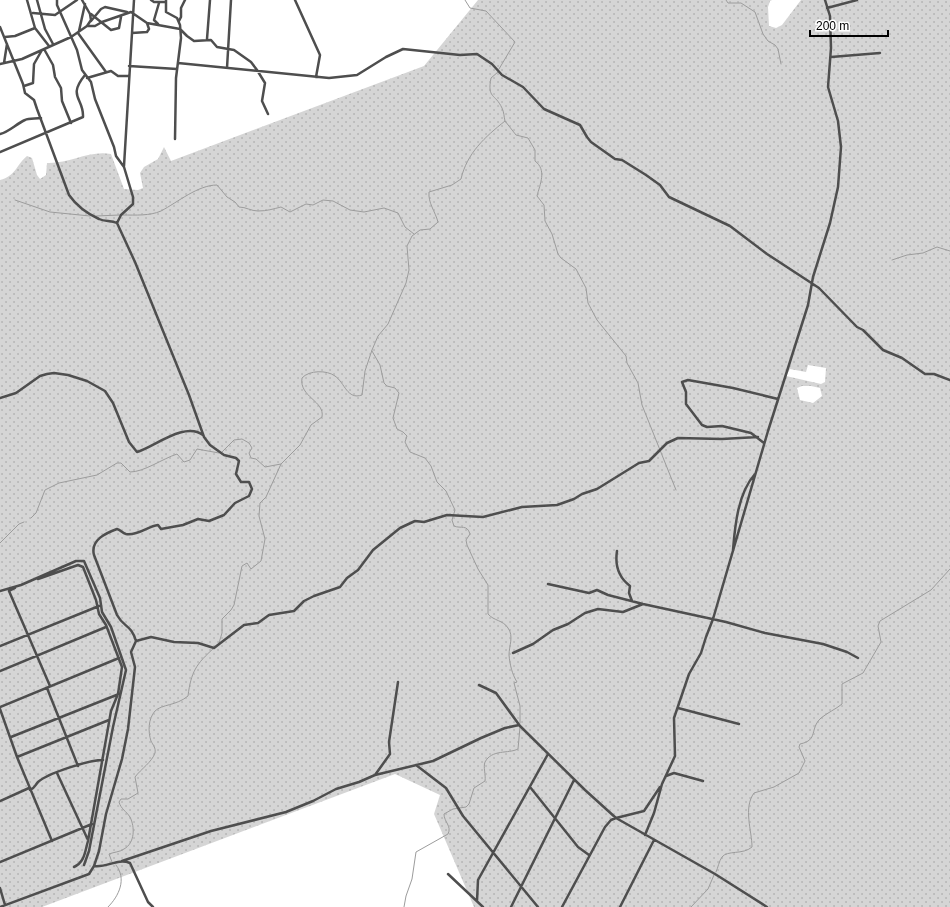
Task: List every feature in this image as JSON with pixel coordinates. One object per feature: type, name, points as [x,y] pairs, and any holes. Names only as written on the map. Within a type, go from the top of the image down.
[{"type":"street","points":[[27,0],[32,13],[35,28],[49,46]]},
{"type":"street","points":[[37,0],[41,9],[41,15],[53,44]]},
{"type":"street","points":[[56,0],[86,76],[91,82],[95,99],[114,147],[115,155],[124,166]]},
{"type":"street","points":[[32,13],[41,15],[55,15],[77,0]]},
{"type":"street","points":[[82,0],[90,14],[91,22]]},
{"type":"street","points":[[117,224],[121,215],[133,204],[133,197],[124,166],[128,76],[134,13],[134,0],[130,0]]},
{"type":"street","points":[[151,0],[159,3],[166,1],[165,9],[168,14],[177,18],[179,21]]},
{"type":"street","points":[[175,139],[180,29],[179,21],[181,17],[181,9],[185,0]]},
{"type":"street","points":[[207,39],[210,0]]},
{"type":"street","points":[[227,68],[231,0]]},
{"type":"street","points":[[295,0],[320,55],[316,77]]},
{"type":"street","points":[[562,907],[607,823],[616,818],[644,811],[666,776],[676,750],[674,718],[689,674],[701,653],[713,618],[733,555],[764,443],[808,305],[812,284],[836,198],[841,157],[838,121],[828,87],[831,57],[830,22],[825,0]]},
{"type":"street","points":[[827,8],[858,0]]},
{"type":"street","points":[[159,3],[154,20],[160,26]]},
{"type":"street","points":[[85,4],[79,32],[106,72]]},
{"type":"street","points":[[0,64],[43,50],[53,44],[71,37],[87,26],[105,7],[121,12],[134,13],[147,22],[160,26],[180,29],[194,40],[207,39],[214,41],[218,47],[228,48],[247,59],[257,70],[265,83],[262,101],[268,114]]},
{"type":"street","points":[[87,26],[95,26],[101,22],[121,16],[128,12]]},
{"type":"street","points":[[90,14],[107,28],[117,29],[119,28],[121,16]]},
{"type":"street","points":[[132,33],[147,32],[149,29],[147,22]]},
{"type":"street","points":[[0,27],[24,86],[25,93],[34,100],[69,195],[76,203],[99,219],[111,220],[117,224],[136,262],[189,395],[203,435],[210,445],[224,455],[236,458],[239,461],[236,474],[241,482],[250,484],[252,489],[249,496],[235,503],[224,515],[209,521],[198,519],[183,525],[161,529],[158,525],[156,525],[141,532],[127,534],[117,529],[101,536],[93,550],[117,615],[122,623],[131,628],[136,641],[131,652],[135,667],[128,729],[121,765],[106,814],[94,866],[89,874],[0,907]]},
{"type":"street","points":[[4,37],[15,36],[35,28]]},
{"type":"street","points":[[4,63],[7,44]]},
{"type":"street","points":[[178,63],[316,77],[357,75],[386,57],[403,49],[460,55],[477,54],[492,64],[502,75],[523,87],[544,109],[580,125],[591,142],[615,159],[622,160],[646,175],[660,185],[669,197],[738,232],[767,254],[819,288],[857,327],[873,339],[879,348],[902,358],[925,374],[934,374],[950,380]]},
{"type":"street","points":[[24,86],[33,83],[34,64],[43,50]]},
{"type":"street","points":[[43,50],[53,65],[55,77],[61,88],[62,101],[71,123]]},
{"type":"street","points":[[831,57],[880,52]]},
{"type":"street","points":[[129,66],[177,69]]},
{"type":"street","points":[[0,152],[83,117],[77,96],[77,87],[86,76],[111,71],[118,76],[128,76]]},
{"type":"street","points":[[0,134],[6,133],[11,127],[26,119],[41,118]]},
{"type":"street","points":[[0,398],[16,393],[40,376],[54,373],[68,375],[87,381],[106,391],[113,403],[129,442],[137,452],[163,438],[186,431],[192,430],[203,435]]},
{"type":"street","points":[[764,443],[751,433],[722,426],[702,425],[686,404],[686,392],[682,382],[688,380],[733,388],[778,399]]},
{"type":"street","points":[[136,641],[151,637],[174,642],[198,643],[214,648],[244,625],[258,623],[268,615],[294,611],[314,596],[340,587],[347,578],[358,570],[373,550],[400,528],[415,521],[424,522],[440,515],[483,517],[522,507],[538,508],[557,505],[597,489],[639,463],[649,461],[667,443],[676,438],[758,438]]},
{"type":"street","points":[[733,555],[738,516],[748,482],[757,472]]},
{"type":"street","points":[[617,550],[617,568],[621,577],[630,586],[632,601]]},
{"type":"street","points":[[0,591],[62,566],[82,560],[89,571],[99,605],[99,614],[119,658],[122,669],[121,686]]},
{"type":"street","points":[[5,590],[9,591],[67,568],[80,565],[86,573],[102,612],[111,627],[126,666],[93,823],[83,859],[81,863],[74,867]]},
{"type":"street","points":[[548,584],[590,593],[596,590],[608,595],[643,604],[713,618],[765,633],[823,644],[848,652],[858,658]]},
{"type":"street","points":[[9,591],[37,656],[58,718],[78,766]]},
{"type":"street","points":[[513,653],[534,644],[548,633],[568,624],[585,613],[598,609],[623,612],[643,604]]},
{"type":"street","points":[[0,646],[99,605]]},
{"type":"street","points":[[0,671],[106,627]]},
{"type":"street","points":[[52,841],[29,789],[0,708],[119,658]]},
{"type":"street","points":[[375,775],[390,754],[389,742],[398,682]]},
{"type":"street","points":[[479,685],[496,693],[519,725],[574,780],[616,818],[767,907]]},
{"type":"street","points":[[10,737],[119,694]]},
{"type":"street","points":[[84,866],[90,851],[111,711],[119,694]]},
{"type":"street","points":[[678,708],[739,724]]},
{"type":"street","points":[[17,757],[110,720]]},
{"type":"street","points":[[94,866],[101,867],[211,831],[286,812],[313,801],[336,789],[375,775],[433,761],[480,738],[505,728],[519,725]]},
{"type":"street","points":[[477,900],[478,880],[548,754]]},
{"type":"street","points":[[0,801],[34,788],[39,782],[87,761],[103,760]]},
{"type":"street","points":[[416,765],[446,788],[463,816],[538,907]]},
{"type":"street","points":[[57,773],[88,841]]},
{"type":"street","points":[[666,776],[674,773],[703,781]]},
{"type":"street","points":[[511,907],[574,780]]},
{"type":"street","points":[[645,835],[654,813],[662,784]]},
{"type":"street","points":[[530,787],[578,847],[589,855]]},
{"type":"street","points":[[0,862],[93,823]]},
{"type":"street","points":[[620,907],[654,840]]},
{"type":"street","points":[[122,861],[132,866],[149,907]]},
{"type":"street","points":[[448,874],[483,907]]},
{"type":"street","points":[[0,888],[6,905]]},
{"type":"street","points":[[148,902],[153,907]]},
{"type":"shaded area","points":[[478,0],[772,0],[770,1],[768,7],[769,26],[776,28],[782,25],[801,0],[950,0],[950,907],[474,907],[434,814],[440,795],[395,774],[42,907],[0,907],[0,180],[13,173],[27,156],[32,158],[37,175],[40,179],[46,175],[47,163],[55,163],[87,155],[103,153],[111,154],[124,189],[138,190],[143,188],[140,173],[144,167],[158,159],[164,147],[171,161],[424,66]],"holes":[[[808,365],[826,368],[825,382],[821,384],[786,376],[790,369],[806,372]],[[802,386],[820,388],[822,396],[813,403],[800,400],[797,388]]]},
{"type":"waterway","points":[[465,0],[470,8],[486,11],[515,42],[499,69]]},
{"type":"waterway","points":[[726,0],[728,3],[741,3],[755,12],[763,34],[768,41],[775,45],[778,49],[781,64]]},
{"type":"waterway","points":[[219,643],[222,633],[222,619],[234,605],[242,566],[247,563],[251,569],[261,561],[265,539],[259,516],[260,503],[266,497],[281,464],[300,445],[311,425],[322,417],[320,407],[304,390],[302,378],[313,372],[332,374],[350,393],[357,396],[362,395],[365,371],[372,350],[378,336],[388,324],[406,283],[409,270],[407,246],[412,236],[420,230],[430,229],[438,222],[431,203],[429,192],[452,185],[461,179],[472,153],[505,121],[502,108],[492,95],[490,89],[491,78],[498,72]]},
{"type":"waterway","points":[[505,121],[516,135],[528,138],[535,150],[535,161],[539,165],[542,173],[537,196],[544,205],[545,221],[552,234],[558,254],[576,269],[586,288],[588,303],[597,320],[626,356],[627,363],[638,383],[642,405],[676,490]]},
{"type":"waterway","points":[[123,215],[157,213],[195,191],[217,185],[227,197],[235,202],[239,207],[255,211],[281,207],[290,212],[306,204],[313,205],[323,200],[333,201],[350,210],[364,212],[384,208],[398,213],[405,227],[414,234]]},
{"type":"waterway","points":[[15,200],[50,212],[90,216]]},
{"type":"waterway","points":[[96,216],[120,215]]},
{"type":"waterway","points":[[892,260],[907,255],[923,253],[937,247],[950,251]]},
{"type":"waterway","points":[[372,351],[380,365],[384,383],[387,386],[395,388],[399,393],[393,418],[397,429],[407,436],[405,442],[410,452],[425,458],[431,466],[437,482],[446,491],[455,510],[452,520],[454,526],[465,528],[469,531],[470,534],[466,540],[467,545],[478,569],[488,585],[488,614],[504,623],[510,631],[511,638],[509,655],[517,682],[514,683],[520,706],[520,723]]},
{"type":"waterway","points":[[222,452],[234,440],[242,439],[249,443],[252,448],[249,453],[251,458],[256,459],[265,467],[281,464]]},
{"type":"waterway","points":[[31,518],[36,513],[45,490],[59,483],[97,475],[117,463],[121,463],[130,472],[147,468],[177,454],[184,462],[190,460],[197,449],[219,453]]},
{"type":"waterway","points":[[0,543],[19,524],[24,522]]},
{"type":"waterway","points":[[716,872],[724,855],[744,851],[752,847],[749,806],[754,793],[774,787],[799,773],[805,761],[799,747],[800,744],[810,740],[815,726],[821,718],[842,704],[842,684],[863,673],[881,642],[878,626],[880,621],[931,590],[950,569]]},
{"type":"waterway","points":[[112,862],[109,854],[121,851],[128,846],[132,839],[132,821],[119,802],[121,799],[128,799],[138,793],[135,777],[155,753],[155,748],[151,741],[149,730],[151,718],[155,711],[161,707],[179,702],[188,696],[195,669],[214,648]]},
{"type":"waterway","points":[[404,907],[412,879],[416,852],[448,834],[449,829],[444,814],[453,809],[466,807],[469,804],[474,788],[485,781],[484,764],[488,758],[496,753],[518,749],[520,727]]},
{"type":"waterway","points":[[108,907],[118,893],[121,882],[121,876],[116,865]]},
{"type":"waterway","points":[[691,907],[708,889],[714,875]]}]
